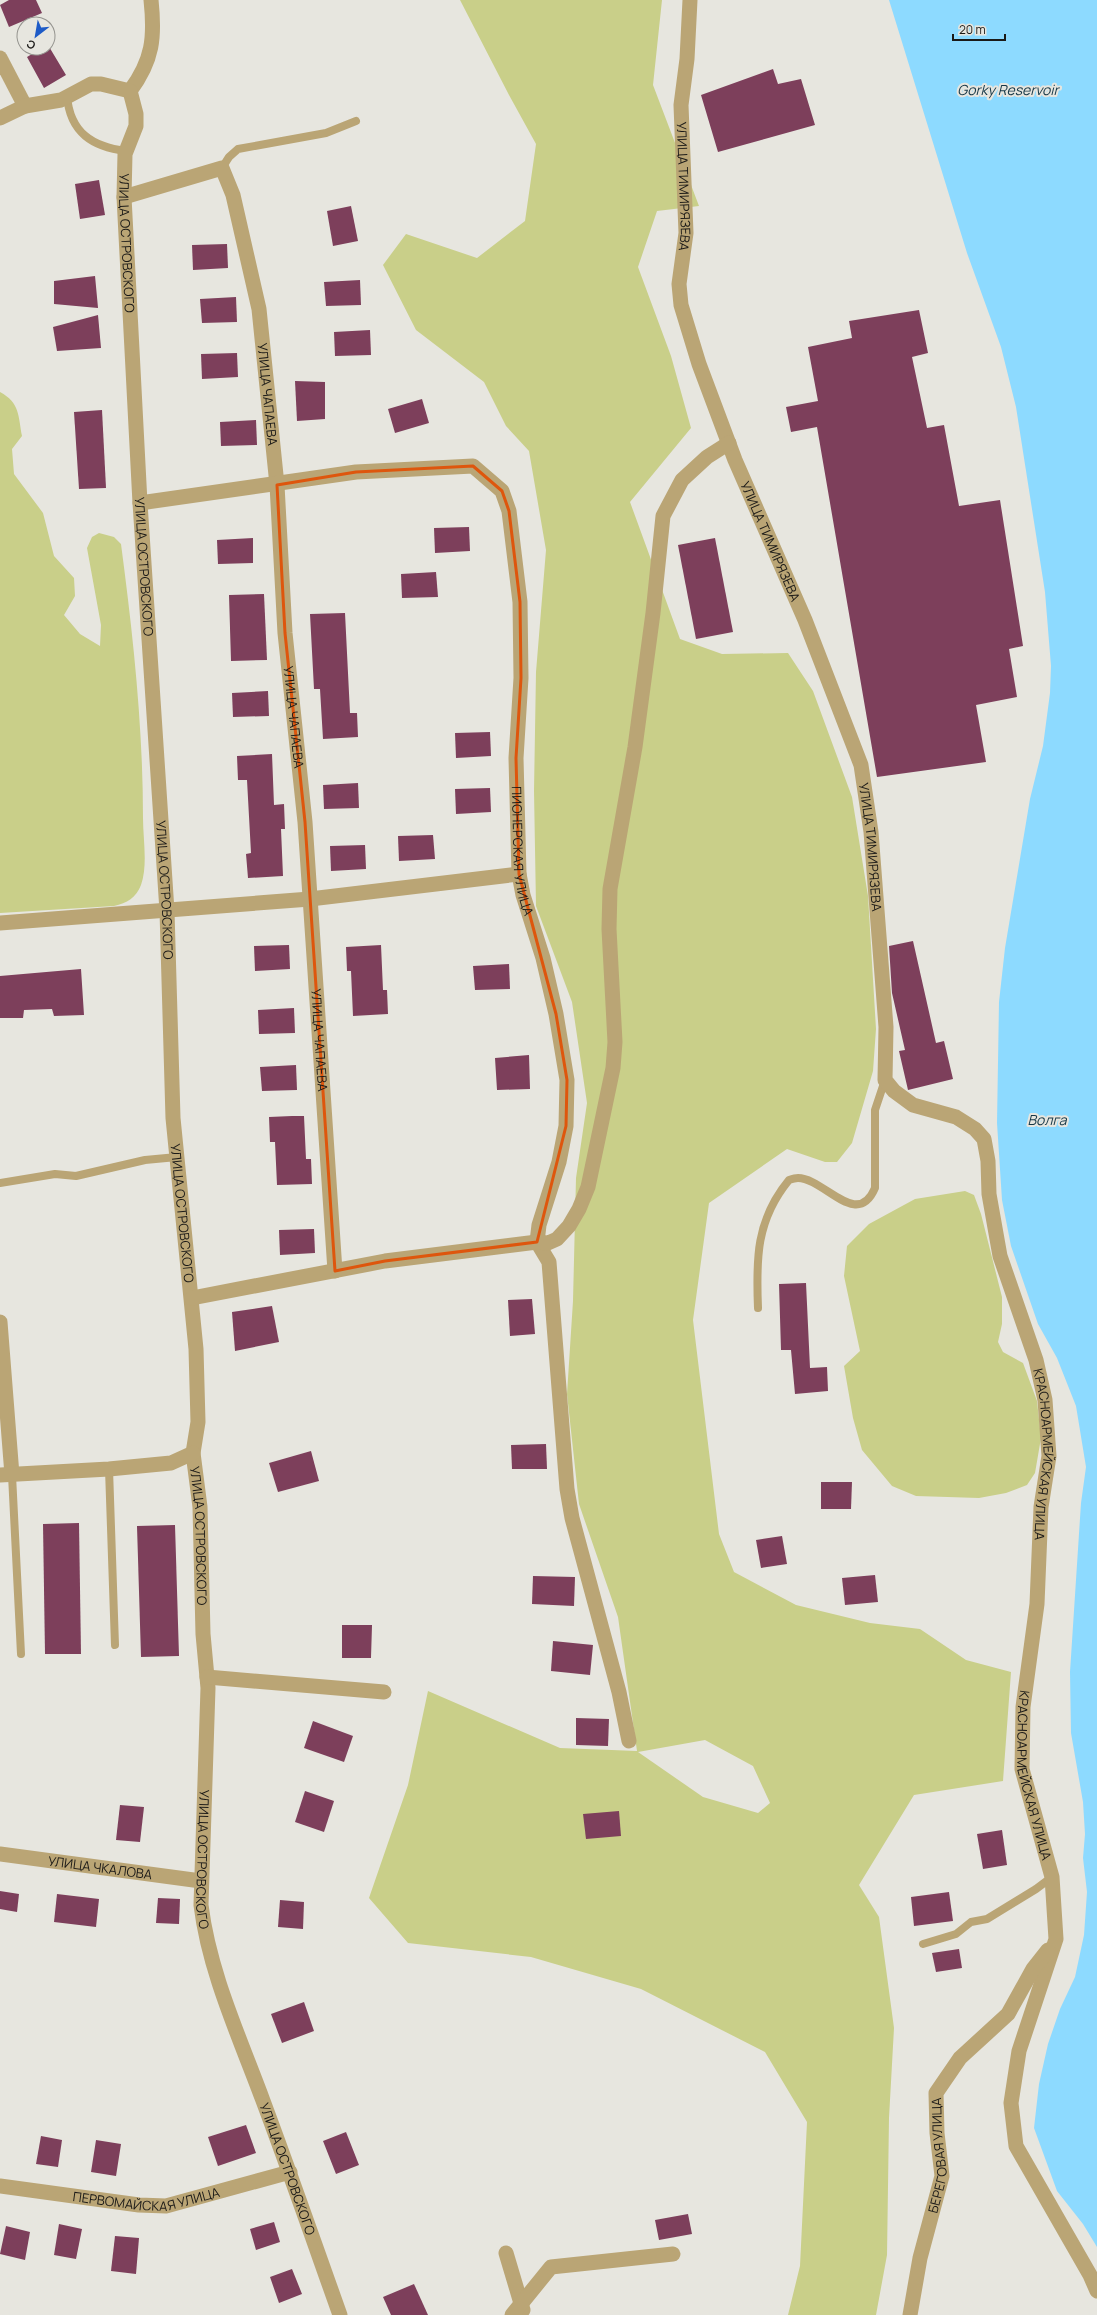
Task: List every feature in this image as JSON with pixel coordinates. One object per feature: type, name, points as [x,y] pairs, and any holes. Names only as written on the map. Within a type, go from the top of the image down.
[{"type":"street","points":[[0,118],[26,106],[67,96],[91,84],[101,84],[130,92],[147,66],[153,25],[151,0]]},
{"type":"street","name":"УЛИЦА ТИМИРЯЗЕВА","points":[[690,0],[687,59],[681,105],[686,233],[679,284],[681,304],[699,364],[729,443],[805,620],[860,765],[871,832],[886,1027],[885,1080]]},
{"type":"street","points":[[0,58],[26,106]]},
{"type":"street","name":"УЛИЦА ОСТРОВСКОГО","points":[[130,92],[136,114],[136,126],[126,151],[124,197],[140,503],[167,911],[173,1118],[192,1298],[198,1422],[193,1453],[200,1507],[203,1634],[207,1677],[201,1881],[202,1919],[226,2002],[290,2172],[340,2315]]},
{"type":"street","points":[[124,197],[222,168]]},
{"type":"street","name":"УЛИЦА ЧАПАЕВА","points":[[222,168],[233,195],[259,309],[277,485],[285,633],[305,822],[335,1271]]},
{"type":"street","points":[[192,1298],[385,1261],[537,1242],[548,1243],[557,1239],[569,1226],[579,1209],[588,1187],[612,1074],[615,1042],[609,929],[610,889],[635,747],[653,613],[663,516],[682,480],[707,457],[729,443]]},
{"type":"street","name":"ПИОНЕРСКАЯ УЛИЦА","points":[[277,485],[356,472],[473,466],[502,491],[509,511],[520,602],[521,678],[516,758],[519,874],[522,895],[543,958],[556,1014],[567,1080],[566,1126],[564,1140],[550,1196],[539,1225],[537,1242]]},
{"type":"street","points":[[140,503],[277,485]]},
{"type":"street","points":[[0,923],[310,900],[519,874]]},
{"type":"street","name":"КРАСНОАРМЕЙСКАЯ УЛИЦА","points":[[885,1080],[894,1091],[913,1105],[956,1117],[971,1126],[984,1139],[988,1161],[989,1194],[1000,1256],[1036,1360],[1045,1400],[1049,1456],[1041,1507],[1037,1604],[1023,1707],[1022,1769],[1052,1877],[1056,1939]]},
{"type":"street","points":[[537,1242],[549,1262],[567,1489],[571,1511],[619,1692],[629,1741]]},
{"type":"street","points":[[0,1322],[6,1475],[109,1469],[171,1463],[193,1453]]},
{"type":"street","points":[[207,1677],[384,1692]]},
{"type":"street","name":"УЛИЦА ЧКАЛОВА","points":[[0,1854],[201,1881]]},
{"type":"street","points":[[1056,1939],[1019,2050],[1011,2103],[1016,2146],[1090,2275],[1097,2291]]},
{"type":"street","name":"БЕРЕГОВАЯ УЛИЦА","points":[[910,2315],[920,2258],[942,2176],[937,2133],[936,2093],[960,2058],[1008,2014],[1033,1969],[1056,1939]]},
{"type":"street","name":"ПЕРВОМАЙСКАЯ УЛИЦА","points":[[0,2186],[139,2206],[166,2206],[290,2172]]},
{"type":"street","points":[[506,2253],[520,2311]]},
{"type":"street","points":[[520,2311],[551,2267],[673,2254]]},
{"type":"lane","points":[[67,96],[68,108],[72,118],[83,134],[102,147],[126,151]]},
{"type":"lane","points":[[222,168],[229,157],[238,149],[326,133],[356,121]]},
{"type":"lane","points":[[758,1308],[756,1266],[760,1237],[776,1199],[789,1180],[799,1178],[812,1182],[853,1204],[862,1204],[871,1199],[875,1188],[875,1110],[885,1080]]},
{"type":"lane","points":[[0,1183],[55,1174],[76,1176],[145,1160],[177,1157]]},
{"type":"lane","points":[[109,1469],[114,1646]]},
{"type":"lane","points":[[6,1475],[21,1654]]},
{"type":"lane","points":[[923,1944],[956,1934],[970,1922],[987,1920],[1052,1877]]},
{"type":"highlighted area","points":[[473,466],[502,491],[509,511],[520,602],[521,678],[516,758],[519,874],[556,1014],[567,1080],[566,1126],[537,1242],[385,1261],[335,1271],[305,822],[285,633],[277,485],[356,472]]},
{"type":"green space","points":[[460,0],[662,0],[653,85],[699,206],[657,211],[638,267],[671,356],[691,428],[630,502],[680,639],[722,654],[788,653],[813,691],[852,797],[868,896],[876,1029],[873,1071],[852,1143],[837,1162],[825,1162],[787,1149],[709,1203],[693,1320],[719,1534],[734,1572],[796,1605],[870,1623],[920,1629],[966,1660],[1011,1672],[1003,1781],[914,1795],[859,1885],[879,1917],[894,2028],[889,2118],[887,2255],[876,2315],[788,2315],[800,2266],[807,2122],[765,2052],[641,1989],[531,1957],[408,1943],[369,1898],[408,1785],[428,1691],[560,1748],[637,1751],[618,1617],[579,1504],[567,1394],[573,1301],[576,1178],[587,1103],[572,1002],[536,906],[534,791],[536,672],[546,550],[529,451],[506,426],[484,382],[416,330],[383,265],[406,234],[477,258],[525,221],[536,144]],"holes":[[[705,1740],[753,1766],[770,1803],[758,1813],[703,1797],[638,1752]]]},
{"type":"green space","points":[[0,392],[7,396],[15,405],[20,422],[22,436],[12,449],[14,474],[43,513],[54,556],[74,578],[75,596],[64,615],[80,634],[100,646],[101,625],[87,548],[92,537],[99,533],[114,537],[121,544],[130,612],[139,715],[145,861],[143,877],[139,890],[134,897],[114,906],[0,913]]},
{"type":"green space","points":[[965,1191],[974,1195],[981,1214],[1002,1297],[1002,1324],[998,1342],[1003,1352],[1023,1363],[1037,1401],[1041,1438],[1035,1473],[1027,1485],[1006,1493],[979,1498],[916,1496],[892,1486],[862,1450],[853,1418],[844,1366],[860,1351],[844,1276],[847,1246],[869,1224],[915,1199]]},
{"type":"water","points":[[889,0],[1097,0],[1097,2247],[1083,2224],[1057,2191],[1034,2128],[1039,2084],[1048,2044],[1060,2009],[1075,1977],[1084,1935],[1087,1892],[1083,1858],[1085,1834],[1083,1802],[1071,1733],[1070,1672],[1081,1503],[1086,1467],[1076,1406],[1057,1358],[1038,1324],[1011,1246],[1002,1200],[997,1123],[999,1002],[1005,948],[1030,799],[1043,746],[1050,693],[1051,666],[1045,592],[1016,407],[1001,347],[967,253]]},
{"type":"building","points":[[9,0],[36,0],[42,13],[35,16],[16,16],[16,24],[9,27],[0,5]]},
{"type":"building","points":[[55,56],[66,75],[44,88],[27,57]]},
{"type":"building","points":[[773,69],[778,84],[801,79],[815,125],[718,152],[701,95]]},
{"type":"building","points":[[99,180],[105,215],[80,219],[75,184]]},
{"type":"building","points":[[351,206],[358,241],[333,246],[327,211]]},
{"type":"building","points":[[227,244],[228,268],[193,270],[192,245]]},
{"type":"building","points":[[95,276],[98,308],[54,304],[54,281]]},
{"type":"building","points":[[360,280],[361,305],[326,306],[324,282]]},
{"type":"building","points":[[236,297],[237,322],[202,323],[200,299]]},
{"type":"building","points":[[919,310],[928,353],[912,357],[927,428],[944,425],[959,506],[1000,500],[1023,646],[1009,649],[1017,697],[976,705],[986,762],[877,777],[817,427],[791,432],[786,407],[818,401],[808,347],[852,338],[849,321]]},
{"type":"building","points":[[98,315],[101,348],[57,351],[53,327]]},
{"type":"building","points":[[370,330],[371,355],[335,356],[334,332]]},
{"type":"building","points":[[237,353],[238,377],[202,379],[201,354]]},
{"type":"building","points":[[295,381],[325,382],[325,419],[297,421]]},
{"type":"building","points":[[422,399],[429,423],[395,433],[388,409]]},
{"type":"building","points":[[102,410],[106,488],[79,489],[74,412]]},
{"type":"building","points":[[256,420],[257,445],[221,446],[220,422]]},
{"type":"building","points":[[469,527],[470,551],[435,553],[434,528]]},
{"type":"building","points":[[253,538],[253,563],[218,564],[217,540]]},
{"type":"building","points":[[715,538],[733,632],[696,639],[678,545]]},
{"type":"building","points":[[436,572],[438,597],[402,598],[401,574]]},
{"type":"building","points":[[264,594],[267,660],[231,661],[229,595]]},
{"type":"building","points":[[345,613],[350,713],[357,713],[358,737],[323,739],[320,689],[314,689],[310,614]]},
{"type":"building","points":[[268,691],[269,716],[233,717],[232,693]]},
{"type":"building","points":[[490,732],[491,756],[456,758],[455,733]]},
{"type":"building","points":[[272,754],[274,805],[284,804],[285,829],[281,829],[283,876],[248,878],[246,854],[251,853],[247,780],[238,780],[237,756]]},
{"type":"building","points":[[358,783],[359,808],[324,809],[323,785]]},
{"type":"building","points":[[490,788],[491,812],[456,814],[455,789]]},
{"type":"building","points":[[433,835],[435,859],[399,861],[398,836]]},
{"type":"building","points":[[365,845],[366,869],[331,871],[330,846]]},
{"type":"building","points":[[913,941],[936,1043],[944,1041],[953,1079],[908,1090],[899,1051],[905,1050],[892,993],[889,946]]},
{"type":"building","points":[[289,945],[290,969],[255,971],[254,946]]},
{"type":"building","points":[[381,945],[383,990],[387,990],[388,1014],[353,1016],[351,971],[347,971],[346,947]]},
{"type":"building","points":[[509,964],[510,989],[475,990],[473,966]]},
{"type":"building","points":[[81,969],[84,1015],[54,1016],[52,1009],[24,1010],[23,1018],[0,1018],[0,976]]},
{"type":"building","points":[[294,1008],[295,1033],[259,1034],[258,1010]]},
{"type":"building","points":[[529,1055],[530,1089],[497,1090],[495,1058]]},
{"type":"building","points":[[296,1065],[297,1090],[262,1091],[260,1067]]},
{"type":"building","points":[[304,1116],[306,1159],[311,1159],[312,1184],[277,1185],[275,1142],[270,1142],[269,1117]]},
{"type":"building","points":[[314,1229],[315,1253],[280,1255],[279,1230]]},
{"type":"building","points":[[806,1283],[810,1368],[827,1367],[828,1391],[795,1394],[791,1350],[781,1350],[779,1284]]},
{"type":"building","points":[[532,1299],[535,1334],[510,1336],[508,1300]]},
{"type":"building","points":[[272,1306],[279,1342],[235,1351],[232,1312]]},
{"type":"building","points":[[546,1444],[547,1469],[512,1469],[511,1445]]},
{"type":"building","points":[[311,1451],[319,1481],[278,1492],[269,1463]]},
{"type":"building","points":[[821,1482],[852,1482],[851,1509],[821,1509]]},
{"type":"building","points":[[79,1523],[81,1654],[45,1654],[43,1524]]},
{"type":"building","points":[[175,1525],[179,1656],[141,1657],[137,1526]]},
{"type":"building","points":[[782,1536],[787,1564],[761,1568],[756,1540]]},
{"type":"building","points":[[875,1575],[878,1602],[845,1605],[842,1578]]},
{"type":"building","points":[[533,1576],[575,1577],[574,1606],[532,1604]]},
{"type":"building","points":[[342,1625],[372,1625],[371,1658],[342,1658]]},
{"type":"building","points":[[553,1641],[593,1645],[590,1675],[551,1671]]},
{"type":"building","points":[[576,1718],[609,1719],[608,1746],[576,1745]]},
{"type":"building","points":[[313,1721],[353,1736],[344,1762],[304,1748]]},
{"type":"building","points":[[305,1791],[334,1801],[324,1832],[295,1822]]},
{"type":"building","points":[[120,1805],[144,1807],[140,1842],[116,1840]]},
{"type":"building","points":[[619,1811],[621,1836],[586,1839],[583,1814]]},
{"type":"building","points":[[1002,1830],[1007,1865],[983,1869],[977,1834]]},
{"type":"building","points":[[0,1891],[19,1894],[17,1912],[0,1909]]},
{"type":"building","points":[[949,1892],[953,1921],[914,1926],[911,1897]]},
{"type":"building","points":[[57,1894],[99,1899],[96,1927],[54,1922]]},
{"type":"building","points":[[158,1898],[180,1899],[179,1924],[156,1923]]},
{"type":"building","points":[[280,1900],[304,1902],[303,1929],[278,1927]]},
{"type":"building","points":[[959,1949],[962,1968],[936,1972],[932,1953]]},
{"type":"building","points":[[304,2002],[314,2031],[282,2043],[271,2014]]},
{"type":"building","points":[[246,2125],[256,2153],[218,2166],[208,2137]]},
{"type":"building","points":[[346,2132],[359,2165],[336,2174],[323,2141]]},
{"type":"building","points":[[41,2136],[62,2140],[58,2167],[36,2164]]},
{"type":"building","points":[[96,2140],[121,2144],[116,2176],[91,2172]]},
{"type":"building","points":[[688,2214],[692,2234],[659,2240],[655,2220]]},
{"type":"building","points":[[274,2222],[280,2242],[256,2250],[250,2229]]},
{"type":"building","points":[[59,2224],[82,2229],[76,2259],[54,2255]]},
{"type":"building","points":[[6,2226],[30,2232],[25,2260],[0,2254]]},
{"type":"building","points":[[115,2236],[139,2238],[136,2274],[111,2271]]},
{"type":"building","points":[[292,2269],[302,2294],[279,2303],[270,2277]]},
{"type":"building","points":[[414,2284],[428,2315],[391,2315],[383,2297]]},
{"type":"water label","name":"Gorky Reservoir","points":[[1008,89]]},
{"type":"water label","name":"Волга","points":[[1047,1119]]}]
